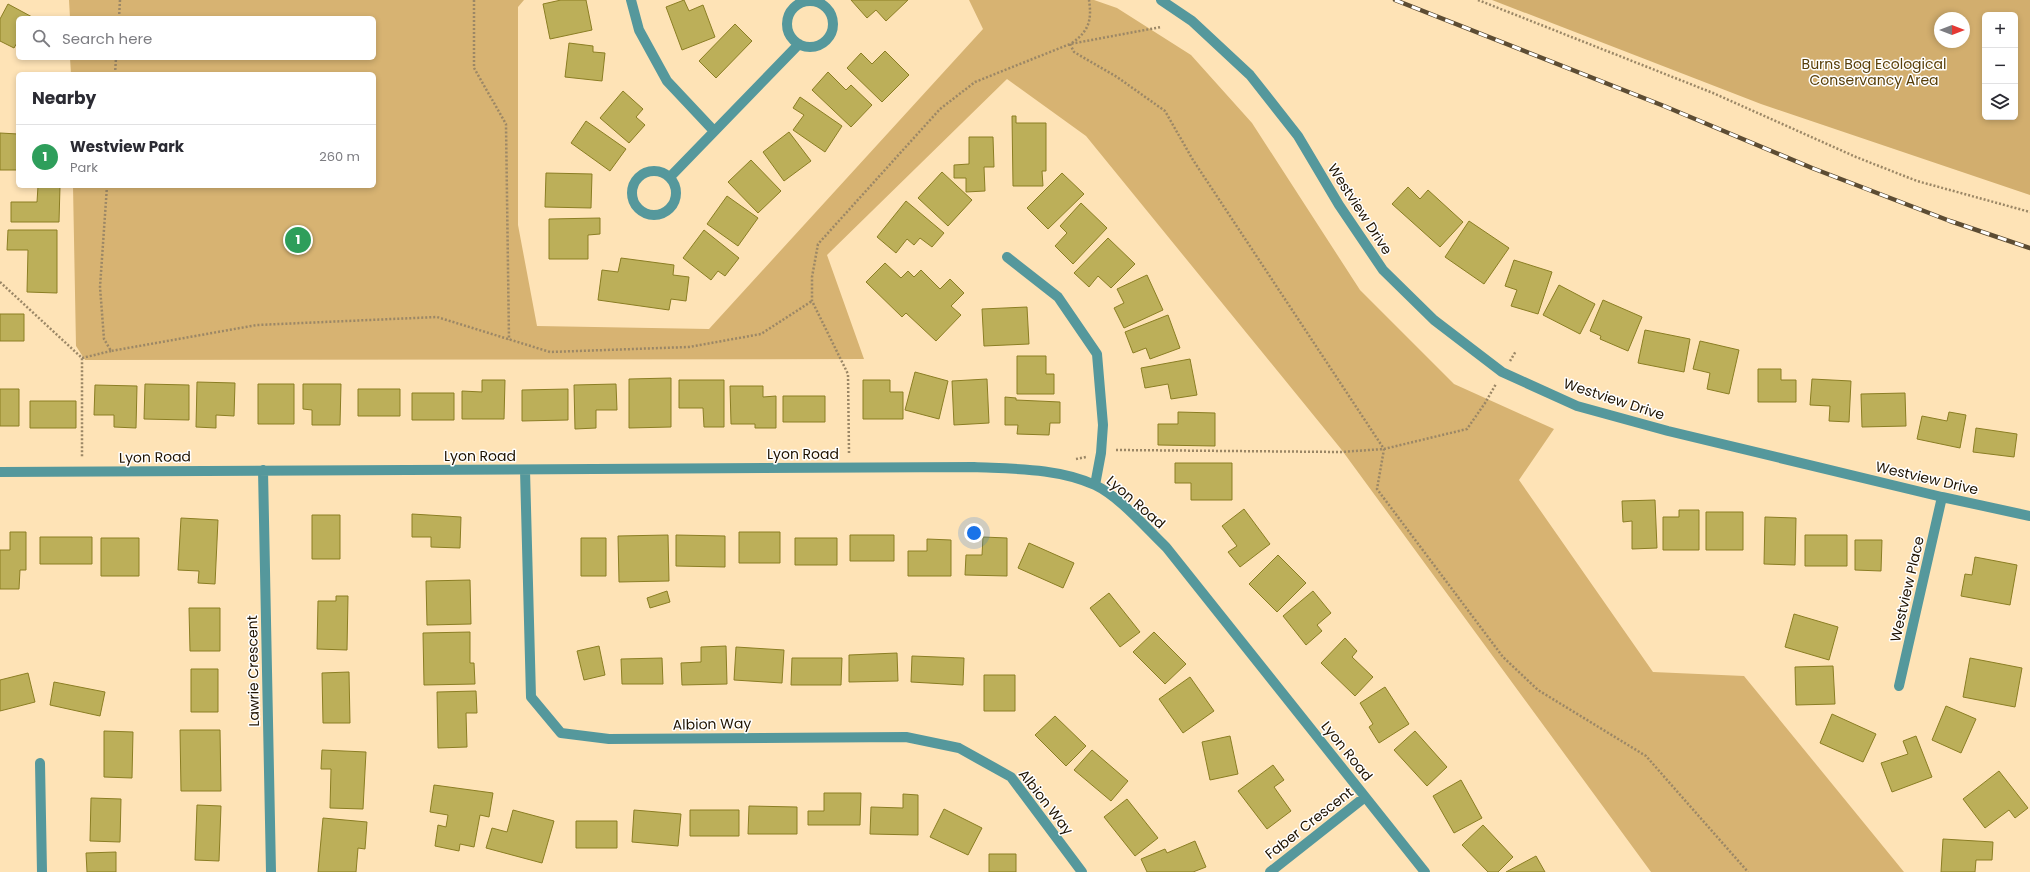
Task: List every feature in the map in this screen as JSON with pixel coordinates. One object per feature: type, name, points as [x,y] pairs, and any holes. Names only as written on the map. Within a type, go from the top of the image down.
[{"type":"street","points":[[631,0],[640,30],[667,81],[714,132]]},
{"type":"street","name":"Westview Drive","points":[[1161,0],[1192,21],[1250,75],[1298,136],[1340,205],[1383,270],[1434,320],[1502,372],[1577,406],[1668,431],[1942,497],[2030,516]]},
{"type":"street","points":[[811,1],[819,2],[830,13],[833,27],[831,34],[821,45],[806,47],[799,44],[792,40],[788,33],[786,25],[788,18],[796,5],[811,1]]},
{"type":"street","points":[[670,178],[799,44]]},
{"type":"street","points":[[650,171],[656,171],[670,178],[676,189],[676,196],[670,208],[664,213],[656,215],[641,211],[636,206],[632,192],[633,184],[638,178],[650,171]]},
{"type":"street","points":[[1008,257],[1058,297],[1097,354],[1103,425],[1101,452],[1095,485]]},
{"type":"street","name":"Lyon Road","points":[[0,472],[974,467],[1057,473],[1095,485],[1118,501],[1166,547],[1425,872]]},
{"type":"street","name":"Lawrie Crescent","points":[[263,470],[271,872]]},
{"type":"street","name":"Albion Way","points":[[525,470],[531,697],[561,733],[609,739],[906,737],[959,748],[1011,778],[1082,872]]},
{"type":"street","name":"Westview Place","points":[[1899,686],[1942,497]]},
{"type":"street","points":[[40,763],[42,872]]},
{"type":"street","name":"Faber Crescent","points":[[1270,872],[1365,797]]},
{"type":"path","points":[[119,16],[120,0]]},
{"type":"path","points":[[474,0],[474,68],[506,124],[509,340]]},
{"type":"path","points":[[849,450],[848,374],[812,301],[812,278],[818,244],[940,109],[975,82],[1070,44],[1083,36],[1091,13],[1089,0]]},
{"type":"path","points":[[1478,0],[1713,92],[1856,157],[1917,181],[2030,212]]},
{"type":"path","points":[[1070,44],[1161,27]]},
{"type":"path","points":[[1070,44],[1074,52],[1117,77],[1165,111],[1193,160],[1384,449],[1377,489],[1503,657],[1538,690],[1646,756],[1748,872]]},
{"type":"path","points":[[115,72],[116,60]]},
{"type":"path","points":[[107,188],[100,287],[104,339],[111,351]]},
{"type":"path","points":[[0,282],[82,358],[82,457]]},
{"type":"path","points":[[82,358],[111,351],[257,324],[437,317],[550,352],[689,347],[761,334],[812,301]]},
{"type":"path","points":[[1115,450],[1341,452],[1384,449],[1467,429],[1493,389]]},
{"type":"shaded area","points":[[69,0],[524,0],[518,7],[518,225],[537,326],[709,329],[983,29],[969,0],[1094,0],[1117,8],[1191,55],[1252,123],[1360,290],[1454,384],[1554,429],[1519,480],[1653,672],[1744,676],[1904,872],[1651,872],[1341,449],[1086,136],[1007,79],[827,255],[864,359],[85,360],[76,346],[73,188],[376,188],[376,72],[71,72],[70,60],[376,60],[376,16],[70,16]]},
{"type":"green space","name":"Burns Bog Ecological Conservancy Area","points":[[1492,0],[2030,0],[2030,195],[1761,104]]},
{"type":"building","points":[[561,0],[586,0],[592,30],[550,39],[543,4]]},
{"type":"building","points":[[684,0],[689,11],[703,5],[715,37],[682,50],[666,7]]},
{"type":"building","points":[[851,0],[908,0],[886,21],[876,10],[867,18]]},
{"type":"building","points":[[8,4],[30,16],[16,16],[16,44],[14,48],[0,41],[0,19]]},
{"type":"building","points":[[735,24],[752,41],[716,78],[699,61]]},
{"type":"building","points":[[569,43],[593,46],[593,52],[605,53],[602,81],[565,77]]},
{"type":"building","points":[[885,51],[909,75],[882,102],[847,68],[861,53],[872,64]]},
{"type":"building","points":[[828,72],[846,90],[851,85],[872,105],[851,127],[812,90]]},
{"type":"building","points":[[623,91],[643,109],[636,117],[645,125],[629,143],[600,118]]},
{"type":"building","points":[[800,97],[842,126],[825,152],[793,130],[804,115],[793,108]]},
{"type":"building","points":[[1012,116],[1016,116],[1016,123],[1046,123],[1046,171],[1042,171],[1043,186],[1013,186]]},
{"type":"building","points":[[586,121],[626,149],[610,171],[571,143]]},
{"type":"building","points":[[789,132],[811,161],[784,181],[763,152]]},
{"type":"building","points":[[0,133],[16,134],[16,170],[0,170]]},
{"type":"building","points":[[969,137],[993,137],[994,167],[984,167],[985,191],[966,192],[966,178],[954,178],[954,165],[969,164]]},
{"type":"building","points":[[751,160],[781,191],[758,213],[728,182]]},
{"type":"building","points":[[942,172],[972,200],[948,226],[918,198]]},
{"type":"building","points":[[546,173],[592,174],[591,208],[545,207]]},
{"type":"building","points":[[1062,173],[1084,194],[1048,229],[1027,208]]},
{"type":"building","points":[[1408,187],[1420,199],[1428,190],[1463,222],[1440,247],[1392,204]]},
{"type":"building","points":[[38,188],[60,188],[59,222],[11,222],[11,202],[37,202]]},
{"type":"building","points":[[727,196],[758,218],[738,246],[707,224]]},
{"type":"building","points":[[906,201],[944,233],[932,247],[920,238],[914,245],[907,239],[896,253],[877,237]]},
{"type":"building","points":[[1081,203],[1107,228],[1073,264],[1055,246],[1067,233],[1060,226]]},
{"type":"building","points":[[600,218],[600,234],[588,235],[588,259],[549,259],[549,219]]},
{"type":"building","points":[[1469,221],[1509,248],[1484,284],[1445,257]]},
{"type":"building","points":[[8,230],[57,230],[57,293],[27,292],[28,250],[7,250]]},
{"type":"building","points":[[704,230],[739,258],[725,276],[718,271],[711,280],[683,258]]},
{"type":"building","points":[[1108,238],[1135,264],[1111,288],[1098,276],[1089,287],[1074,273]]},
{"type":"building","points":[[621,258],[674,265],[673,275],[689,277],[686,301],[671,299],[669,310],[598,300],[602,270],[618,272]]},
{"type":"building","points":[[1514,260],[1552,272],[1538,314],[1511,306],[1517,290],[1505,286]]},
{"type":"building","points":[[885,263],[901,278],[908,271],[914,277],[921,270],[940,289],[950,279],[964,293],[951,306],[961,315],[936,341],[906,313],[902,317],[866,282]]},
{"type":"building","points":[[1147,275],[1163,310],[1124,328],[1114,308],[1124,303],[1117,289]]},
{"type":"building","points":[[1559,285],[1595,304],[1580,334],[1543,315]]},
{"type":"building","points":[[1603,300],[1642,317],[1628,351],[1600,339],[1601,336],[1590,331]]},
{"type":"building","points":[[1027,307],[1029,344],[984,346],[982,309]]},
{"type":"building","points":[[0,314],[24,314],[24,341],[0,341]]},
{"type":"building","points":[[1168,315],[1180,348],[1150,359],[1146,348],[1133,353],[1125,332]]},
{"type":"building","points":[[1645,330],[1690,339],[1684,372],[1638,363]]},
{"type":"building","points":[[1700,341],[1739,350],[1729,394],[1707,389],[1710,373],[1693,369]]},
{"type":"building","points":[[1017,356],[1046,356],[1046,374],[1054,374],[1054,394],[1017,394]]},
{"type":"building","points":[[1190,359],[1197,395],[1171,399],[1168,384],[1145,388],[1141,368]]},
{"type":"building","points":[[1758,369],[1781,369],[1781,380],[1796,380],[1796,402],[1758,402]]},
{"type":"building","points":[[915,372],[948,381],[939,419],[905,410]]},
{"type":"building","points":[[671,378],[671,427],[629,428],[629,379]]},
{"type":"building","points":[[987,379],[989,423],[954,425],[952,381]]},
{"type":"building","points":[[1812,379],[1851,381],[1849,422],[1829,421],[1830,406],[1810,405]]},
{"type":"building","points":[[482,380],[505,380],[504,419],[462,419],[462,391],[482,392]]},
{"type":"building","points":[[679,380],[724,380],[724,427],[704,427],[703,408],[679,408]]},
{"type":"building","points":[[863,380],[890,380],[890,392],[903,392],[903,419],[863,419]]},
{"type":"building","points":[[197,382],[235,383],[234,416],[216,415],[216,428],[196,427]]},
{"type":"building","points":[[145,384],[189,385],[189,420],[144,419]]},
{"type":"building","points":[[258,384],[294,384],[294,424],[258,424]]},
{"type":"building","points":[[303,384],[341,384],[340,425],[312,425],[312,410],[303,409]]},
{"type":"building","points":[[616,384],[617,410],[596,410],[596,428],[575,429],[574,385]]},
{"type":"building","points":[[95,385],[137,386],[136,428],[114,427],[114,415],[94,415]]},
{"type":"building","points":[[730,386],[763,386],[763,397],[776,396],[776,428],[755,428],[755,424],[731,424]]},
{"type":"building","points":[[0,389],[19,389],[19,426],[0,426]]},
{"type":"building","points":[[358,389],[400,389],[400,416],[358,416]]},
{"type":"building","points":[[568,389],[568,420],[522,421],[522,390]]},
{"type":"building","points":[[412,393],[454,393],[454,420],[412,420]]},
{"type":"building","points":[[1905,393],[1906,426],[1862,427],[1861,394]]},
{"type":"building","points":[[783,396],[825,396],[825,422],[783,422]]},
{"type":"building","points":[[1005,397],[1016,398],[1016,400],[1060,402],[1060,423],[1050,423],[1049,435],[1017,434],[1018,425],[1005,425]]},
{"type":"building","points":[[30,401],[76,401],[76,428],[30,428]]},
{"type":"building","points":[[1178,412],[1215,413],[1215,446],[1158,445],[1158,424],[1178,424]]},
{"type":"building","points":[[1949,412],[1966,415],[1960,448],[1917,439],[1922,416],[1947,421]]},
{"type":"building","points":[[1976,428],[2017,434],[2014,457],[1973,452]]},
{"type":"building","points":[[1175,463],[1232,463],[1232,500],[1191,500],[1191,483],[1175,483]]},
{"type":"building","points":[[1655,500],[1657,548],[1632,549],[1632,521],[1623,522],[1622,501]]},
{"type":"building","points":[[1244,509],[1270,544],[1240,567],[1228,552],[1237,546],[1222,526]]},
{"type":"building","points":[[1679,510],[1699,510],[1699,550],[1663,550],[1663,517],[1679,517]]},
{"type":"building","points":[[1706,512],[1743,512],[1743,550],[1706,550]]},
{"type":"building","points":[[412,514],[461,517],[460,548],[431,547],[431,537],[412,537]]},
{"type":"building","points":[[312,515],[340,515],[340,559],[312,559]]},
{"type":"building","points":[[1765,517],[1796,518],[1795,565],[1764,564]]},
{"type":"building","points":[[181,518],[218,520],[215,584],[198,583],[199,571],[178,570]]},
{"type":"building","points":[[10,532],[26,532],[26,570],[20,570],[19,589],[0,589],[0,550],[10,550]]},
{"type":"building","points":[[739,532],[780,532],[780,563],[739,563]]},
{"type":"building","points":[[668,535],[669,581],[619,582],[618,536]]},
{"type":"building","points":[[676,535],[725,536],[725,567],[676,566]]},
{"type":"building","points":[[850,535],[894,535],[894,561],[850,561]]},
{"type":"building","points":[[1805,535],[1847,535],[1847,566],[1805,566]]},
{"type":"building","points":[[40,537],[92,537],[92,564],[40,564]]},
{"type":"building","points":[[983,537],[1007,538],[1007,576],[965,575],[966,555],[982,555]]},
{"type":"building","points":[[101,538],[139,538],[139,576],[101,576]]},
{"type":"building","points":[[581,538],[606,538],[606,576],[581,576]]},
{"type":"building","points":[[795,538],[837,538],[837,565],[795,565]]},
{"type":"building","points":[[927,539],[951,540],[951,576],[908,576],[908,551],[927,551]]},
{"type":"building","points":[[1855,540],[1882,540],[1881,571],[1855,570]]},
{"type":"building","points":[[1029,543],[1074,563],[1063,588],[1018,568]]},
{"type":"building","points":[[1278,555],[1306,583],[1277,612],[1249,584]]},
{"type":"building","points":[[1975,557],[2017,565],[2010,605],[1961,596],[1965,574],[1972,575]]},
{"type":"building","points":[[470,580],[471,624],[427,625],[426,581]]},
{"type":"building","points":[[667,591],[670,602],[650,608],[647,598]]},
{"type":"building","points":[[1313,591],[1331,613],[1317,625],[1322,631],[1306,645],[1283,616]]},
{"type":"building","points":[[1109,593],[1140,632],[1120,647],[1090,608]]},
{"type":"building","points":[[336,596],[348,596],[347,650],[317,649],[318,601],[336,601]]},
{"type":"building","points":[[189,608],[220,608],[220,651],[190,651]]},
{"type":"building","points":[[1794,614],[1838,627],[1829,660],[1785,647]]},
{"type":"building","points":[[470,632],[470,663],[474,663],[475,684],[424,685],[423,633]]},
{"type":"building","points":[[1154,632],[1186,664],[1165,684],[1133,652]]},
{"type":"building","points":[[1345,638],[1357,651],[1352,657],[1373,677],[1355,696],[1321,663]]},
{"type":"building","points":[[599,646],[605,675],[584,680],[577,651]]},
{"type":"building","points":[[726,646],[727,684],[682,685],[681,663],[701,662],[701,647]]},
{"type":"building","points":[[736,647],[784,650],[782,683],[734,680]]},
{"type":"building","points":[[897,653],[898,681],[849,682],[849,655]]},
{"type":"building","points":[[912,656],[964,658],[963,685],[911,682]]},
{"type":"building","points":[[662,658],[663,684],[622,684],[621,659]]},
{"type":"building","points":[[792,658],[842,658],[841,685],[791,685]]},
{"type":"building","points":[[1970,658],[2022,668],[2015,707],[1963,697]]},
{"type":"building","points":[[1833,666],[1835,704],[1796,705],[1795,667]]},
{"type":"building","points":[[191,669],[218,669],[218,712],[191,712]]},
{"type":"building","points":[[349,672],[350,723],[323,723],[322,673]]},
{"type":"building","points":[[28,673],[35,702],[0,711],[0,680]]},
{"type":"building","points":[[984,675],[1015,675],[1015,711],[984,711]]},
{"type":"building","points":[[1190,677],[1214,711],[1183,733],[1159,699]]},
{"type":"building","points":[[54,682],[105,692],[100,716],[50,705]]},
{"type":"building","points":[[1385,687],[1409,724],[1379,743],[1369,727],[1373,724],[1360,703]]},
{"type":"building","points":[[476,691],[477,713],[466,713],[467,747],[438,748],[437,692]]},
{"type":"building","points":[[1946,706],[1976,719],[1961,753],[1932,740]]},
{"type":"building","points":[[1832,714],[1876,734],[1863,762],[1820,743]]},
{"type":"building","points":[[1055,716],[1086,746],[1066,766],[1035,735]]},
{"type":"building","points":[[180,730],[220,730],[221,791],[181,791]]},
{"type":"building","points":[[104,731],[133,732],[132,778],[104,777]]},
{"type":"building","points":[[1415,731],[1447,767],[1427,786],[1394,750]]},
{"type":"building","points":[[1230,736],[1238,774],[1210,780],[1202,742]]},
{"type":"building","points":[[1916,736],[1932,777],[1892,792],[1881,763],[1908,754],[1903,741]]},
{"type":"building","points":[[322,750],[366,752],[363,809],[330,808],[331,769],[321,769]]},
{"type":"building","points":[[1092,750],[1128,781],[1111,801],[1074,770]]},
{"type":"building","points":[[1273,765],[1284,780],[1274,787],[1291,811],[1267,829],[1238,791]]},
{"type":"building","points":[[1999,771],[2028,808],[2015,818],[2009,810],[1985,828],[1963,799]]},
{"type":"building","points":[[1461,780],[1482,818],[1454,833],[1433,796]]},
{"type":"building","points":[[434,785],[493,793],[489,817],[480,815],[474,847],[460,844],[459,851],[435,846],[438,825],[446,827],[448,815],[430,812]]},
{"type":"building","points":[[824,793],[861,793],[860,825],[808,825],[808,811],[824,811]]},
{"type":"building","points":[[903,794],[918,795],[918,835],[870,834],[871,807],[903,808]]},
{"type":"building","points":[[91,798],[121,799],[120,842],[90,841]]},
{"type":"building","points":[[1127,799],[1158,838],[1135,856],[1104,817]]},
{"type":"building","points":[[197,805],[221,806],[219,861],[195,860]]},
{"type":"building","points":[[749,806],[797,807],[797,834],[748,834]]},
{"type":"building","points":[[944,809],[982,828],[968,855],[930,837]]},
{"type":"building","points":[[513,810],[554,821],[542,863],[486,848],[492,828],[507,832]]},
{"type":"building","points":[[634,810],[681,814],[678,846],[632,842]]},
{"type":"building","points":[[690,810],[739,810],[739,836],[690,836]]},
{"type":"building","points":[[323,818],[367,822],[365,849],[358,848],[356,872],[318,872]]},
{"type":"building","points":[[576,821],[617,821],[617,848],[576,848]]},
{"type":"building","points":[[1483,825],[1513,857],[1498,872],[1488,872],[1462,845]]},
{"type":"building","points":[[1943,839],[1993,842],[1992,860],[1976,860],[1975,872],[1941,872]]},
{"type":"building","points":[[1195,841],[1206,867],[1193,872],[1147,872],[1141,859],[1165,849],[1167,853]]},
{"type":"building","points":[[116,852],[116,872],[87,872],[86,853]]},
{"type":"building","points":[[989,854],[1016,854],[1016,872],[989,872]]},
{"type":"building","points":[[1536,856],[1545,872],[1506,872]]},
{"type":"railway","points":[[1395,0],[1664,106],[1812,168],[1950,221],[2030,248]]},
{"type":"place","name":"Westview Park","points":[[298,240]]}]
